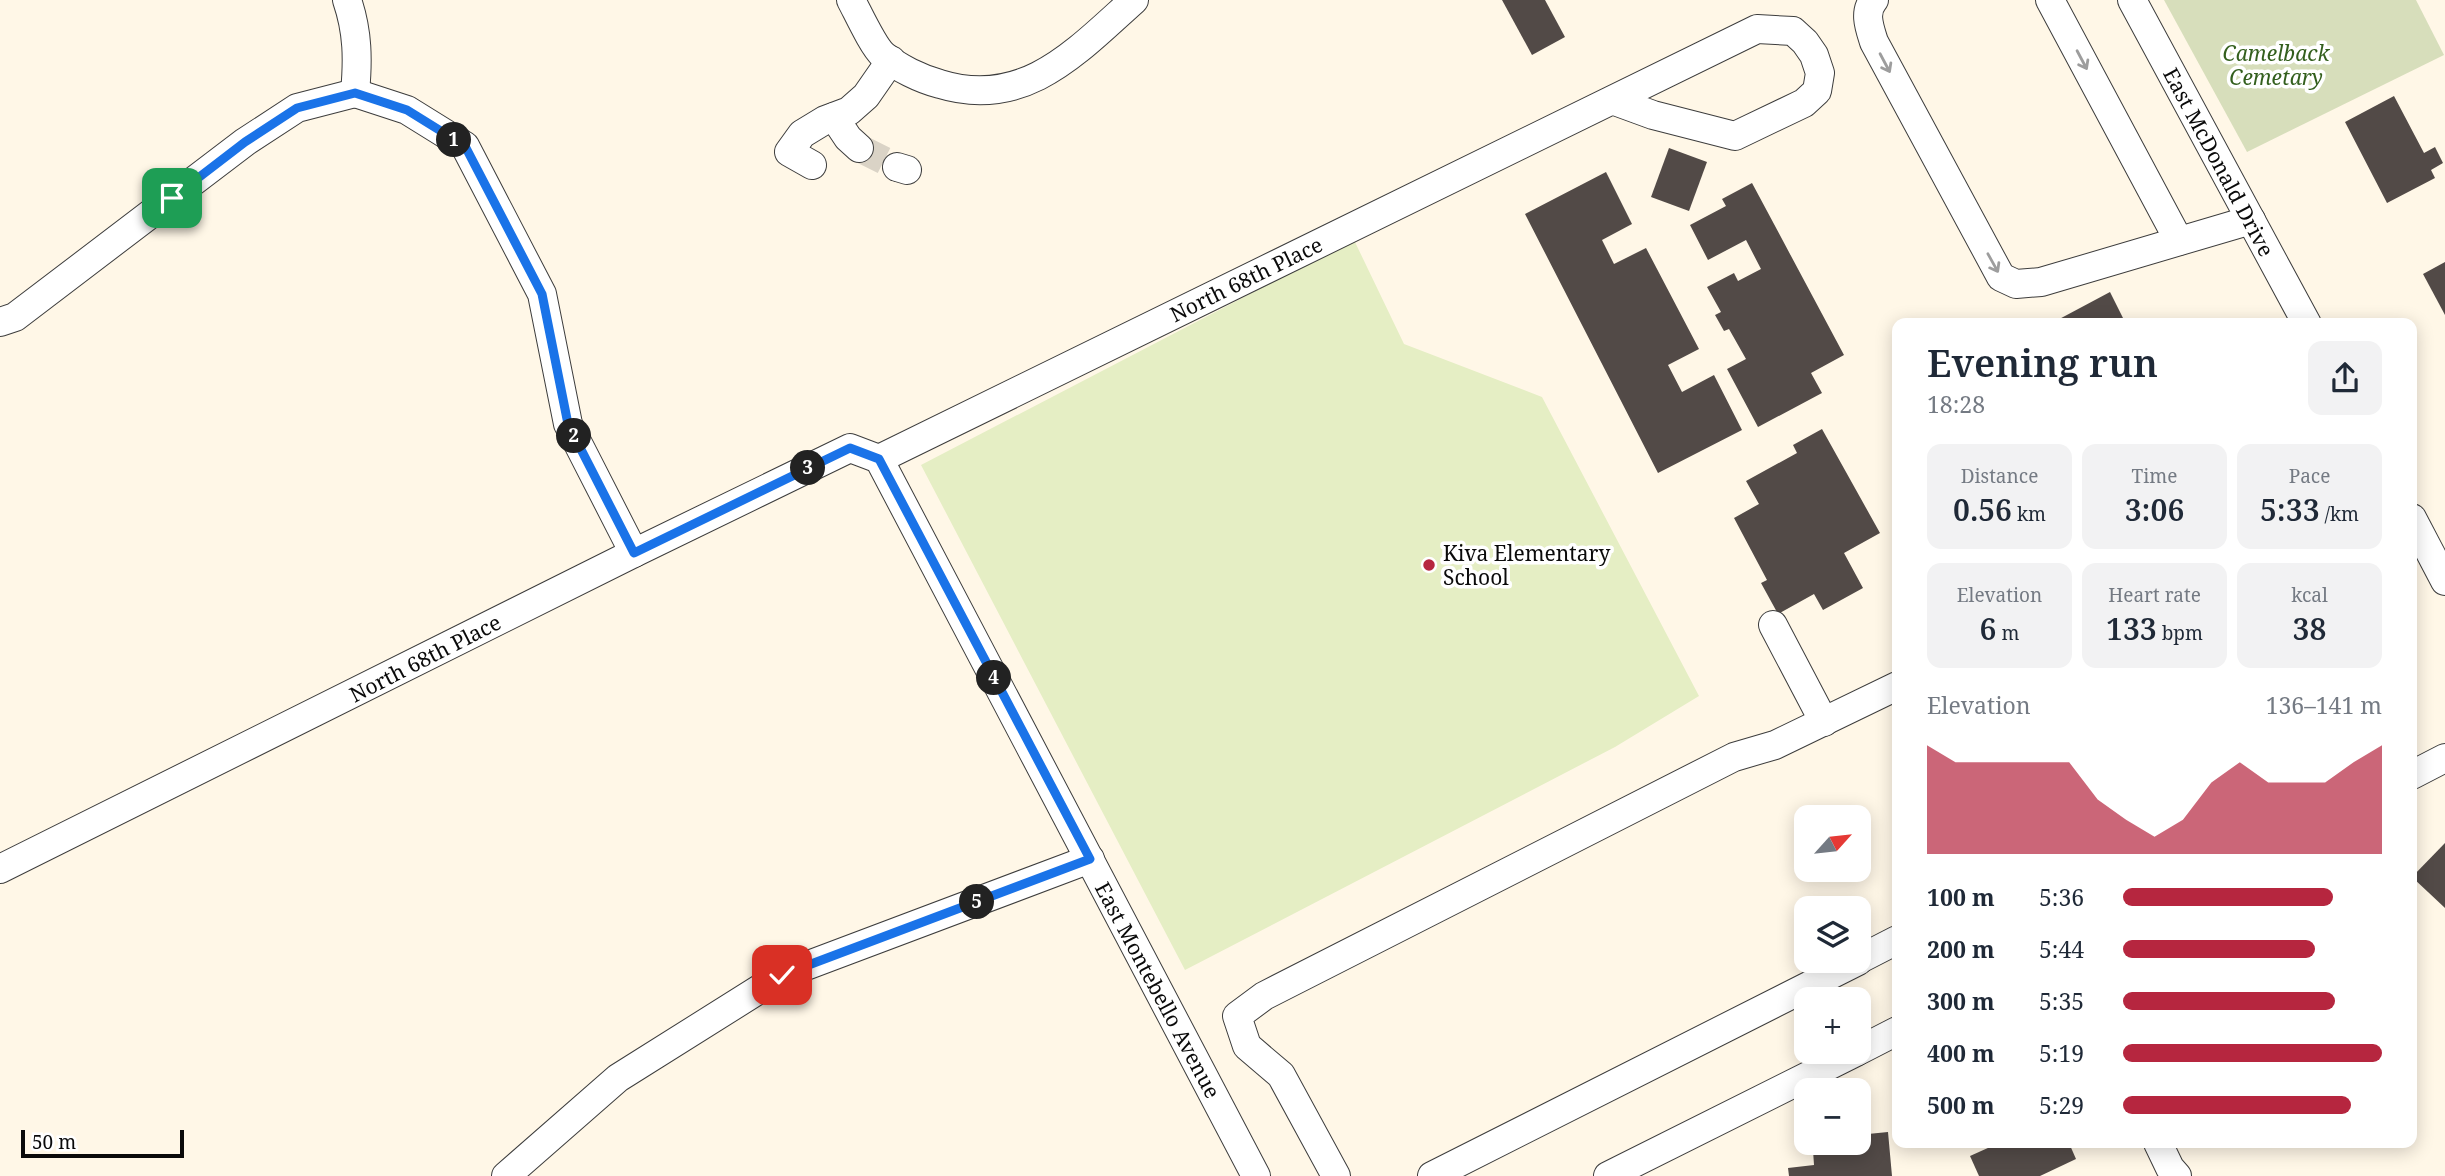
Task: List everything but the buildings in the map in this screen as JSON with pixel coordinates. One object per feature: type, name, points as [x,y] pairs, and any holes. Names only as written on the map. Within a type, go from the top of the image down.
[{"type":"street","points":[[850,0],[882,54],[925,80],[964,92],[1019,85],[1051,70],[1134,0]]},
{"type":"street","points":[[1874,0],[1870,5],[1868,22],[1874,43],[2001,277],[2016,284],[2041,282],[2251,220]]},
{"type":"street","points":[[2050,0],[2179,241]]},
{"type":"street","name":"East McDonald Drive","points":[[2132,0],[2304,318]]},
{"type":"street","points":[[355,3],[358,51],[355,93]]},
{"type":"street","name":"North 68th Place","points":[[0,869],[850,448],[879,459],[1612,100],[1757,29],[1793,31],[1814,55],[1820,74],[1817,91],[1804,103],[1735,136],[1653,115],[1612,100]]},
{"type":"street","points":[[812,165],[789,152],[802,134],[849,111],[866,96],[891,60]]},
{"type":"street","points":[[0,322],[15,317],[245,142],[297,108],[355,93],[407,110],[465,146],[542,294],[568,424],[634,553]]},
{"type":"street","points":[[834,117],[848,138],[859,148]]},
{"type":"street","name":"East Montebello Avenue","points":[[879,459],[1256,1176]]},
{"type":"street","points":[[2417,528],[2445,581]]},
{"type":"street","points":[[1773,625],[1824,722]]},
{"type":"street","points":[[1336,1176],[1281,1075],[1247,1046],[1237,1016],[1264,996],[1734,758],[1775,745],[1892,688]]},
{"type":"street","points":[[2417,772],[2445,758]]},
{"type":"street","points":[[506,1176],[618,1078],[782,975],[1090,859]]},
{"type":"street","points":[[1871,953],[1892,943]]},
{"type":"street","points":[[1432,1176],[1463,1170],[1834,973]]},
{"type":"street","points":[[1871,1044],[1892,1034]]},
{"type":"street","points":[[1608,1176],[1831,1064]]},
{"type":"street","points":[[2160,1148],[2177,1176]]},
{"type":"green space","name":"Camelback Cemetary","points":[[2164,0],[2416,0],[2444,55],[2247,152]]},
{"type":"green space","points":[[1354,240],[1404,344],[1542,397],[1699,696],[1615,747],[1185,970],[921,465]]},
{"type":"tunnel","points":[[859,148],[897,167]]},
{"type":"place","name":"Kiva Elementary School","points":[[1429,565]]},
{"type":"route","points":[[172,198],[245,142],[297,108],[355,93],[407,110],[465,146],[542,294],[568,424],[634,553],[850,448],[879,459],[1090,859],[782,975]]}]
